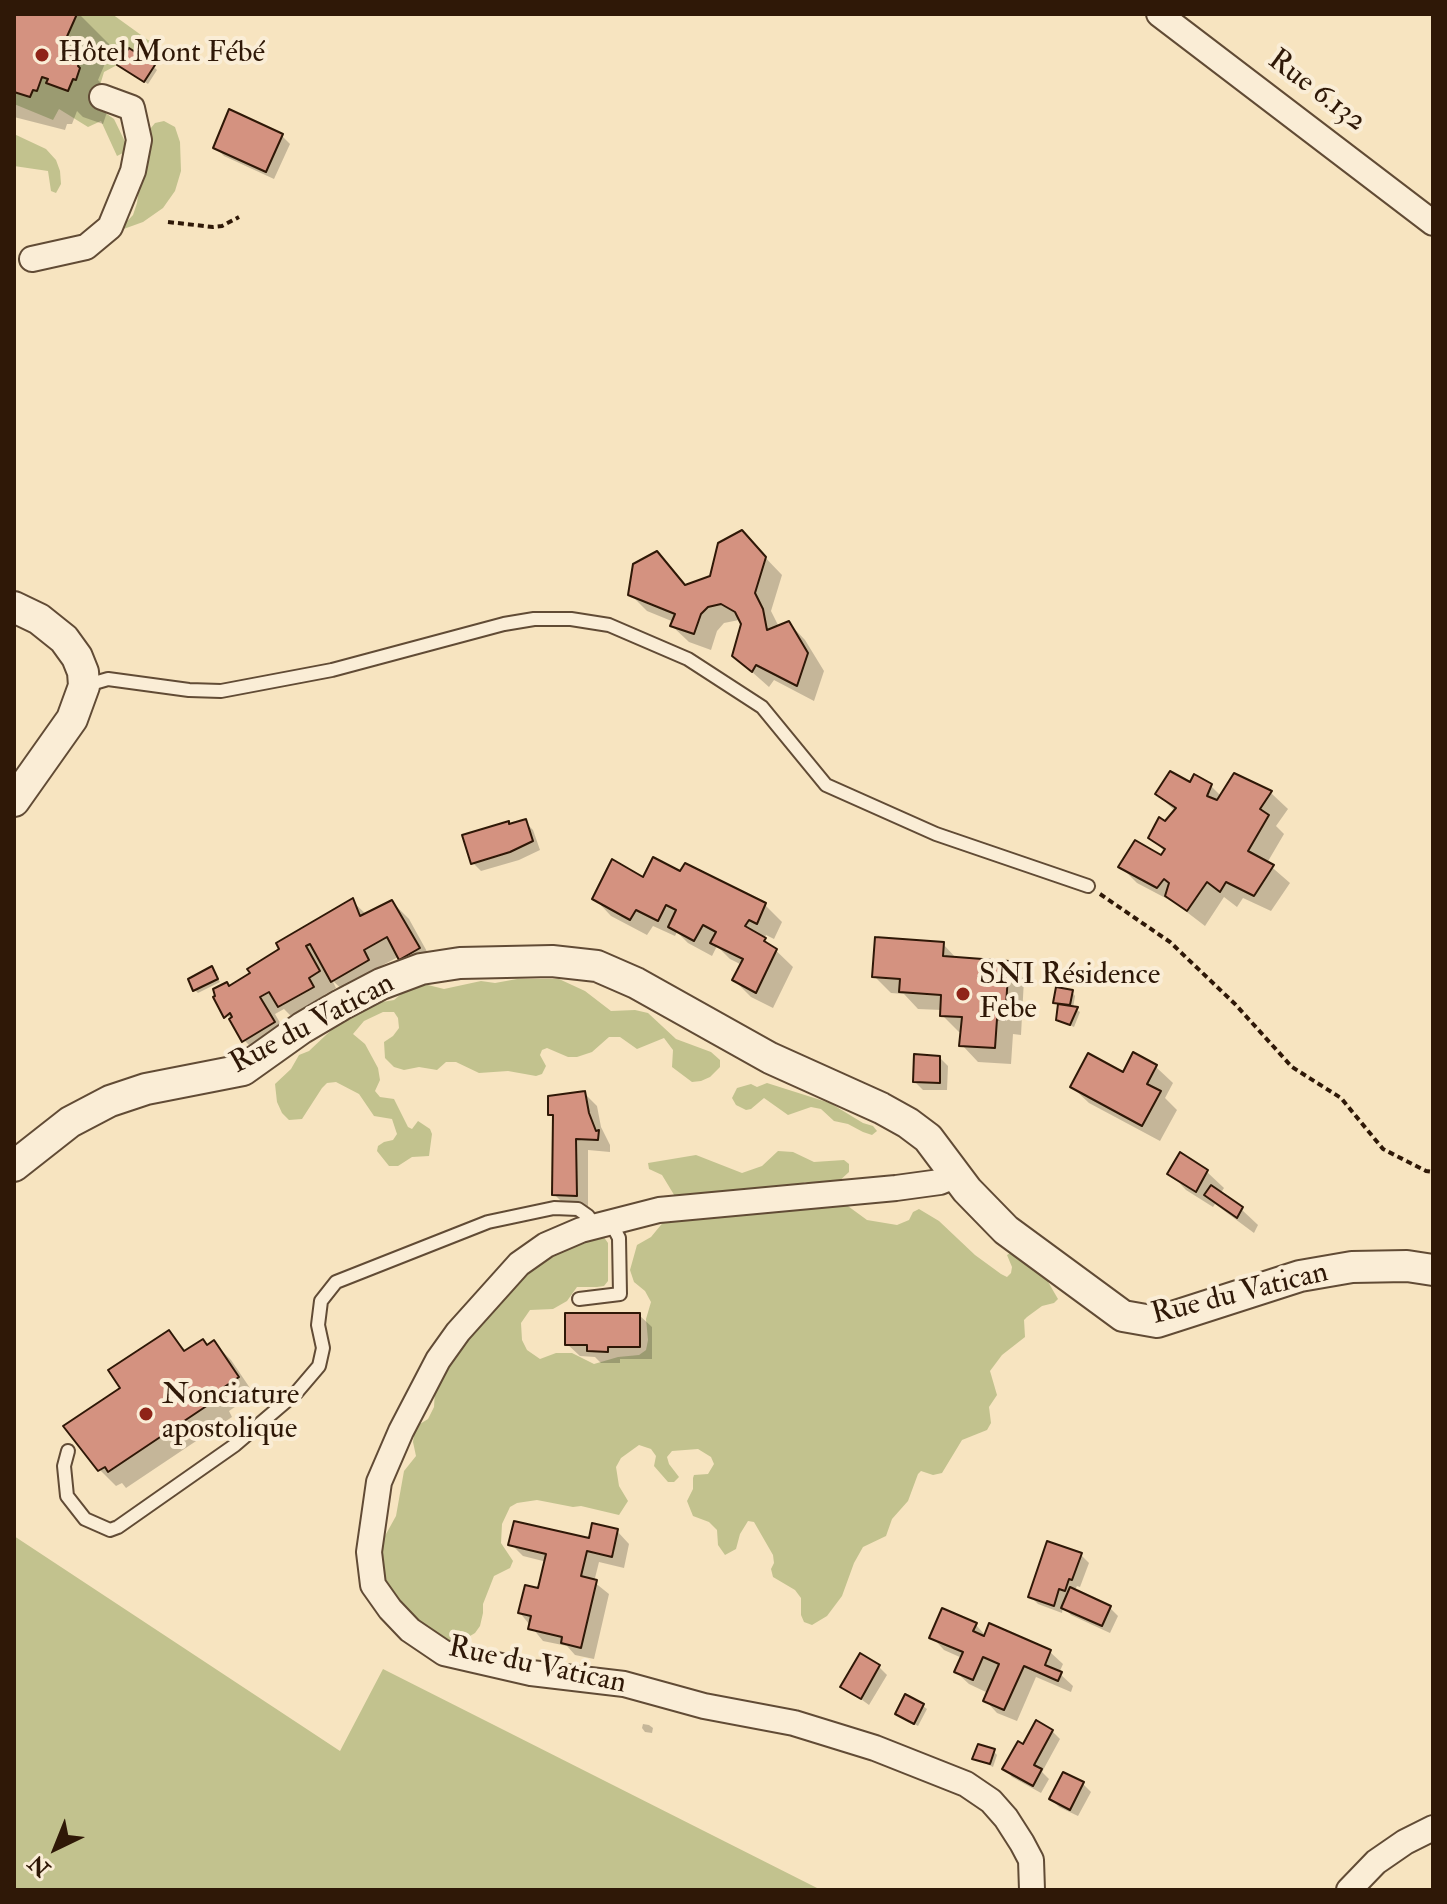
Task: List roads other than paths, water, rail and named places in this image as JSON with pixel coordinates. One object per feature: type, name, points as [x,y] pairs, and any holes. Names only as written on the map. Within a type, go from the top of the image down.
[{"type":"street","name":"Rue 6.132","points":[[1159,14],[1433,223]]},
{"type":"street","points":[[32,259],[86,247],[110,227],[133,171],[139,140],[132,108],[102,97]]},
{"type":"street","points":[[14,607],[39,619],[64,639],[77,657],[84,686],[72,719],[14,801]]},
{"type":"street","name":"Rue du Vatican","points":[[14,1166],[70,1122],[110,1101],[146,1089],[243,1070],[302,1028],[381,984],[421,969],[460,963],[552,961],[597,966],[636,983],[770,1058],[908,1123],[928,1138],[973,1198],[1006,1230],[1123,1316],[1157,1322],[1300,1276],[1352,1267],[1407,1266],[1433,1270]]},
{"type":"street","name":"Rue du Vatican","points":[[957,1175],[940,1182],[896,1188],[659,1210],[603,1223],[546,1245],[519,1264],[458,1332],[438,1360],[379,1482],[369,1552],[373,1585],[390,1609],[410,1630],[444,1653],[531,1673],[624,1684],[704,1706],[794,1723],[875,1748],[966,1784],[991,1801],[1022,1843],[1031,1860],[1032,1890]]},
{"type":"street","points":[[1349,1890],[1376,1862],[1433,1828]]},
{"type":"lane","points":[[84,686],[108,679],[221,691],[332,670],[504,624],[534,619],[571,619],[609,625],[688,659],[762,707],[826,785],[936,834],[1088,886]]},
{"type":"lane","points":[[68,1451],[64,1466],[67,1496],[85,1519],[110,1530],[118,1527],[235,1445],[296,1393],[319,1366],[323,1348],[318,1325],[321,1301],[336,1282],[488,1222],[554,1208],[578,1209],[603,1223],[619,1238],[620,1294],[579,1299]]},
{"type":"place","name":"Hôtel Mont Fébé","points":[[42,55]]},
{"type":"place","name":"SNI Résidence Febe","points":[[963,994]]},
{"type":"place","name":"Nonciature apostolique","points":[[146,1414]]}]
